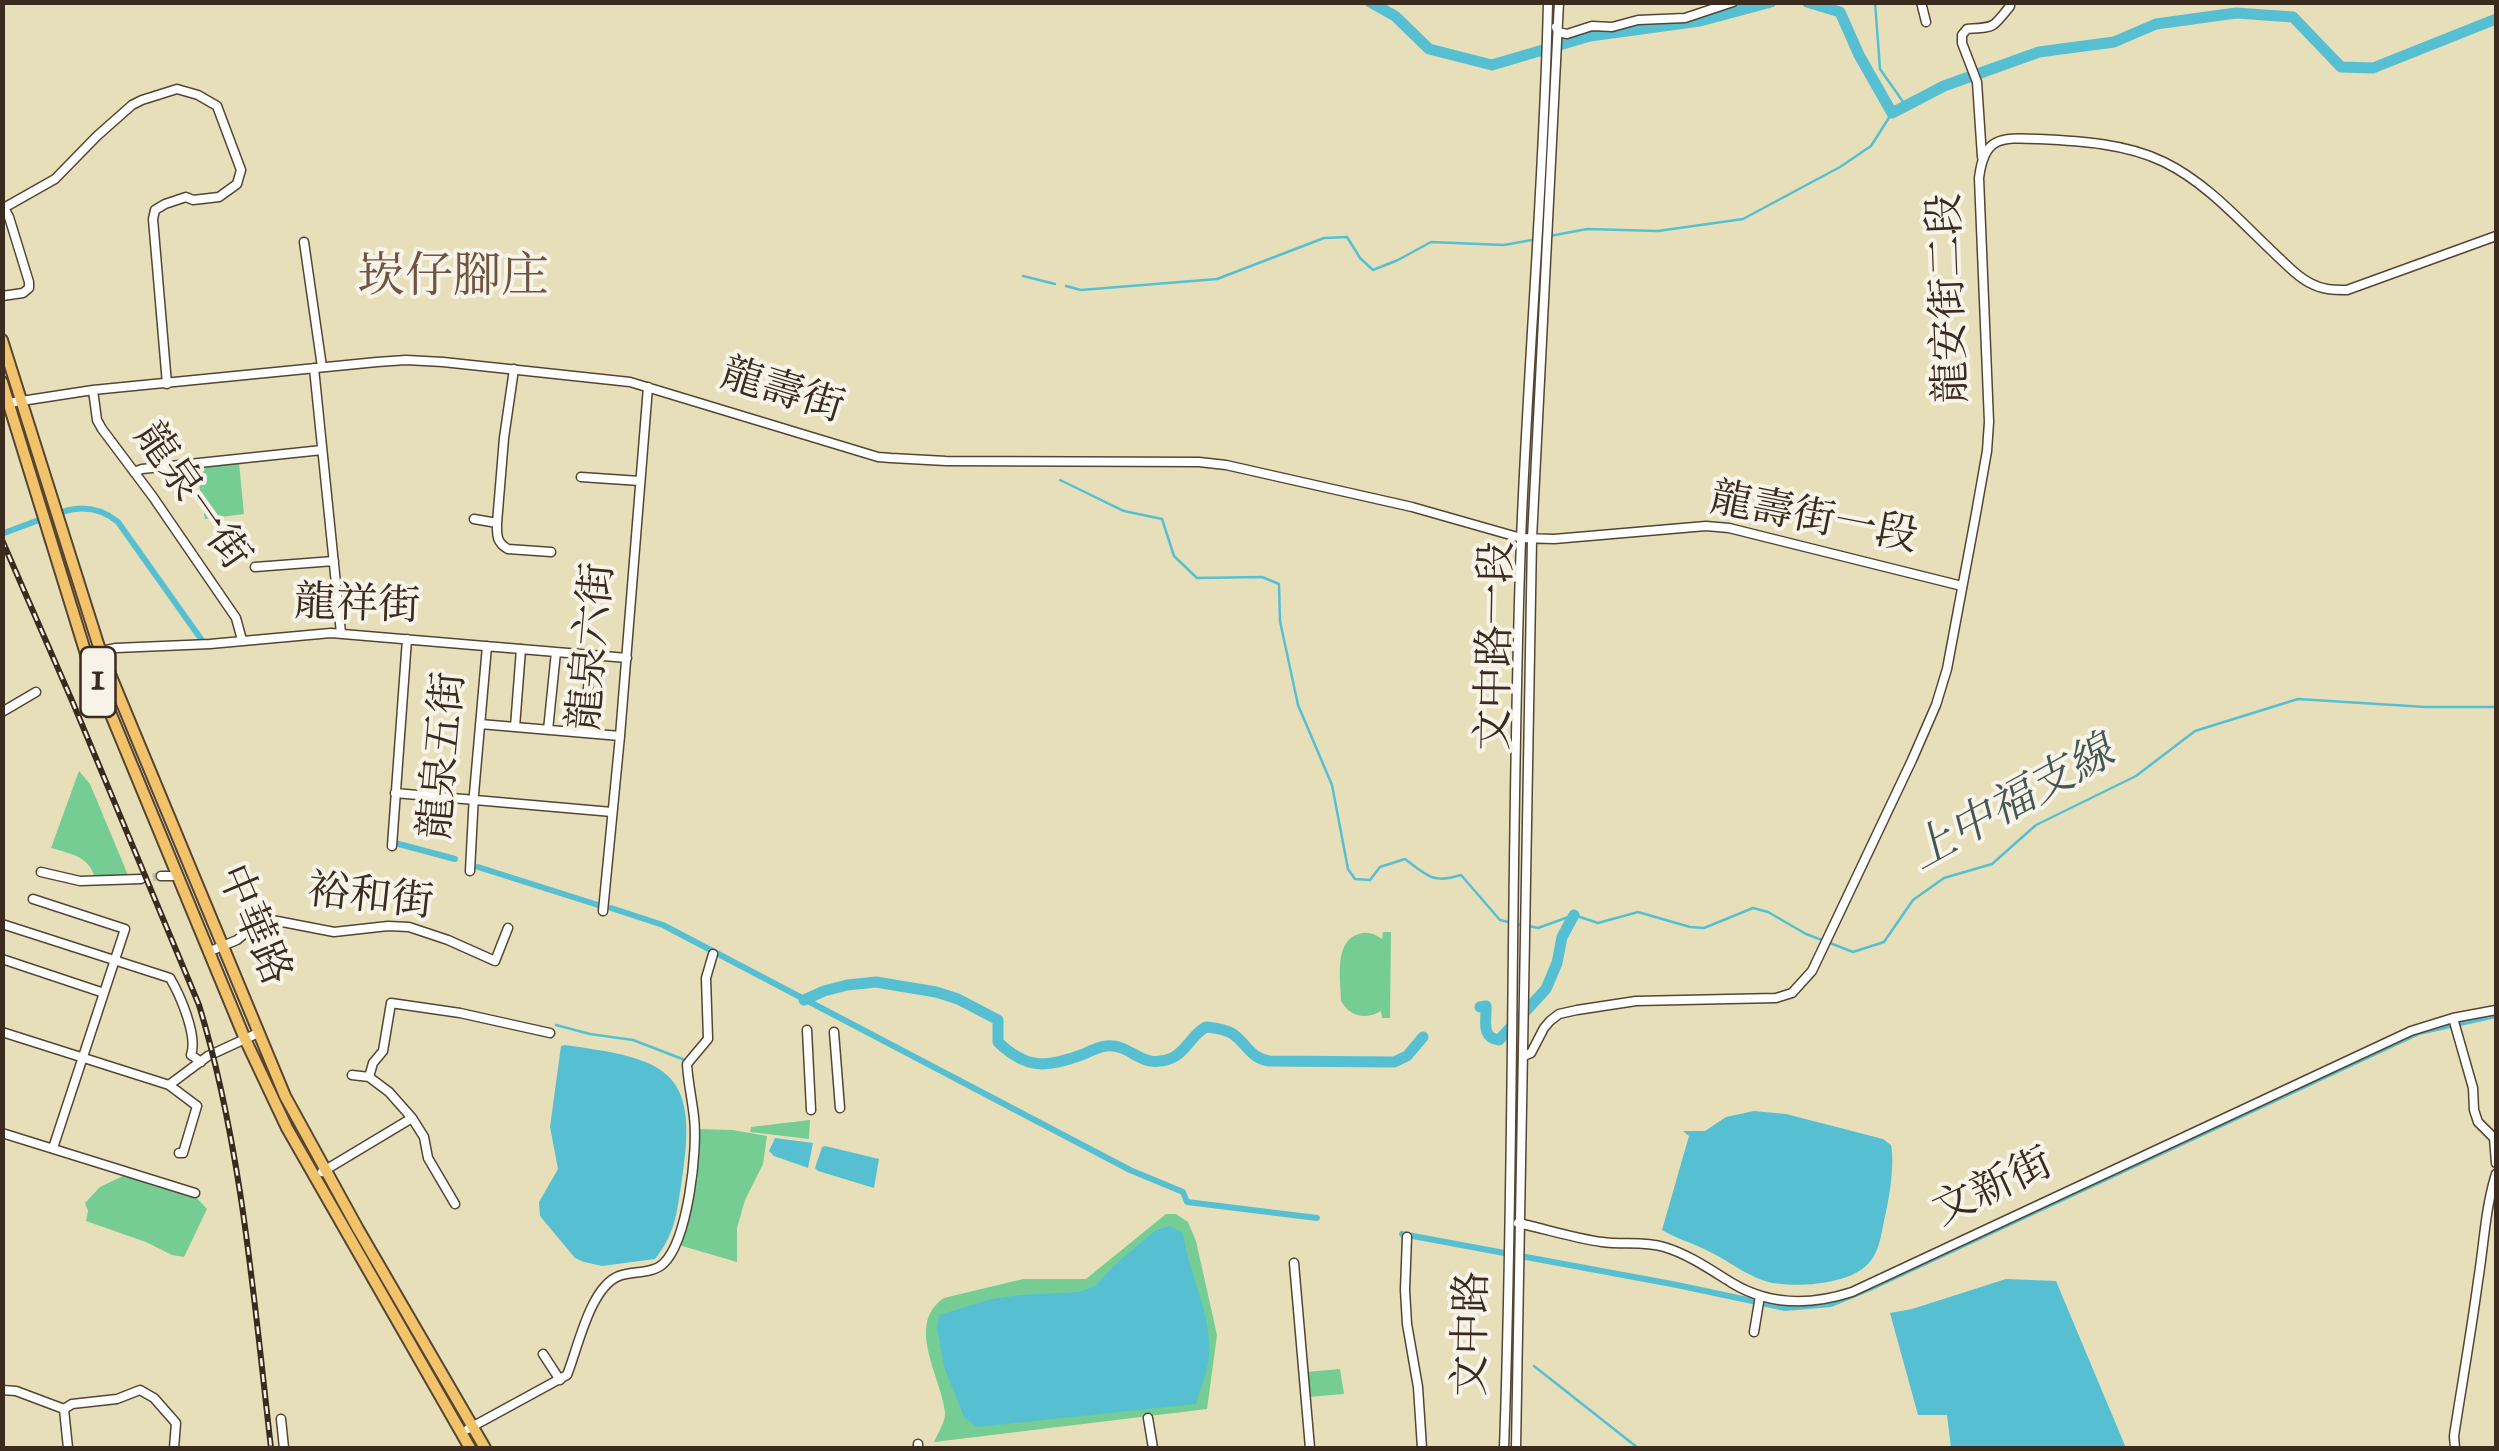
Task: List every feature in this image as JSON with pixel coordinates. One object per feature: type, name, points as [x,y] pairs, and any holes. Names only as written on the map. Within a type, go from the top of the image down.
[{"type":"main road","name":"1","points":[[2,340],[22,400]]},
{"type":"main road","name":"1","points":[[2,382],[6,404]]},
{"type":"main road","name":"中華路","points":[[22,400],[100,650],[258,1033],[285,1096],[467,1430],[470,1448]]},
{"type":"main road","name":"中華路","points":[[6,404],[86,654],[246,1039],[287,1128],[315,1176],[467,1430],[485,1448]]},
{"type":"street","points":[[1548,2],[1554,37]]},
{"type":"street","points":[[1554,37],[1559,2]]},
{"type":"street","points":[[1554,37],[1592,26],[1685,18],[1734,2]]},
{"type":"street","points":[[1921,2],[1926,22]]},
{"type":"street","points":[[1982,158],[1977,82],[1962,35],[1967,28],[1995,25],[2009,2]]},
{"type":"street","name":"文中路一段","points":[[1509,1222],[1521,538],[1554,37]]},
{"type":"street","points":[[2,296],[23,293],[30,282],[3,208],[56,179],[97,136],[142,100],[177,89],[198,95],[217,106],[241,170],[236,184],[220,197],[186,197],[155,210],[167,384]]},
{"type":"street","name":"龍安街二段","points":[[1524,1056],[1531,1054],[1544,1028],[1559,1014],[1636,1001],[1760,1000],[1792,993],[1812,970],[1888,813],[1936,705],[1946,669],[1987,451],[1979,178],[1982,158],[1990,145],[2007,138],[2024,138],[2109,146],[2162,161],[2214,195],[2305,281],[2331,290],[2347,290],[2496,236]]},
{"type":"street","points":[[304,242],[341,634]]},
{"type":"street","name":"龍壽街","points":[[6,404],[93,390],[406,360],[514,369],[648,388],[878,456],[909,460],[1212,464],[1412,507],[1532,539]]},
{"type":"street","name":"文中路一段","points":[[1521,1223],[1535,367]]},
{"type":"street","points":[[514,369],[504,438],[497,538],[508,549],[550,552]]},
{"type":"street","name":"龍泉六街","points":[[603,911],[648,388]]},
{"type":"street","name":"龍泉一街","points":[[93,390],[97,420],[236,618],[242,640]]},
{"type":"street","points":[[134,472],[322,450]]},
{"type":"street","points":[[582,477],[640,481]]},
{"type":"street","points":[[474,519],[497,522]]},
{"type":"street","name":"龍壽街一段","points":[[1532,539],[1706,526],[1729,528],[1962,586]]},
{"type":"street","points":[[255,567],[334,561]]},
{"type":"street","name":"龍祥街","points":[[86,654],[341,634],[627,658]]},
{"type":"street","points":[[392,846],[407,639]]},
{"type":"street","name":"龍泉五街","points":[[470,871],[487,646]]},
{"type":"street","points":[[515,727],[521,649]]},
{"type":"street","points":[[548,730],[556,652]]},
{"type":"street","points":[[584,733],[591,655]]},
{"type":"street","points":[[2,712],[36,692]]},
{"type":"street","points":[[480,724],[620,736]]},
{"type":"street","points":[[1516,746],[1529,746]]},
{"type":"street","points":[[394,792],[612,812]]},
{"type":"street","points":[[41,872],[80,881],[141,878]]},
{"type":"street","points":[[161,876],[178,876]]},
{"type":"street","points":[[32,899],[125,929],[53,1148]]},
{"type":"street","name":"裕和街","points":[[208,952],[237,940],[255,925],[272,920],[334,932],[409,927],[495,961],[508,928]]},
{"type":"street","points":[[2,924],[170,978],[188,1020],[194,1048],[191,1056],[201,1062]]},
{"type":"street","points":[[467,1430],[567,1375],[586,1321],[605,1284],[625,1274],[659,1268],[667,1260],[686,1216],[695,1152],[686,1064],[708,1038],[706,978],[714,954]]},
{"type":"street","points":[[7,961],[104,993]]},
{"type":"street","points":[[369,1077],[373,1063],[383,1051],[391,1003],[550,1033]]},
{"type":"street","name":"文新街","points":[[1509,1222],[1600,1242],[1665,1247],[1759,1300],[1813,1302],[1852,1292],[2412,1030],[2455,1023],[2496,1010]]},
{"type":"street","points":[[2455,1023],[2474,1110],[2478,1122],[2494,1138],[2496,1163]]},
{"type":"street","points":[[807,1030],[811,1110]]},
{"type":"street","points":[[2,1032],[168,1085],[197,1106],[180,1153]]},
{"type":"street","points":[[834,1032],[840,1108]]},
{"type":"street","points":[[168,1085],[201,1062],[258,1033]]},
{"type":"street","points":[[1513,1052],[1524,1056]]},
{"type":"street","points":[[352,1075],[369,1077],[412,1118],[424,1138],[428,1158],[456,1204]]},
{"type":"street","points":[[315,1176],[412,1118]]},
{"type":"street","points":[[2,1133],[195,1193]]},
{"type":"street","points":[[2455,1448],[2482,1241],[2496,1174]]},
{"type":"street","name":"文中路","points":[[1509,1222],[1516,1448]]},
{"type":"street","name":"文中路","points":[[1504,1448],[1521,1223]]},
{"type":"street","points":[[1407,1237],[1407,1324],[1418,1388],[1422,1448]]},
{"type":"street","points":[[1294,1263],[1310,1448]]},
{"type":"street","points":[[1754,1332],[1759,1300]]},
{"type":"street","points":[[543,1354],[560,1380]]},
{"type":"street","points":[[2,1390],[64,1408],[117,1399],[140,1390],[154,1398],[176,1423],[174,1448]]},
{"type":"street","points":[[64,1408],[68,1448]]},
{"type":"street","points":[[280,1418],[284,1448]]},
{"type":"street","points":[[1148,1418],[1153,1448]]},
{"type":"green space","points":[[239,463],[244,514],[205,519],[196,467]]},
{"type":"green space","points":[[79,771],[90,784],[128,875],[95,878],[84,860],[51,848]]},
{"type":"green space","points":[[1383,932],[1391,932],[1390,1018],[1382,1018],[1381,1011],[1359,1015],[1341,1001],[1342,953],[1351,938],[1365,933],[1382,939]]},
{"type":"green space","points":[[810,1120],[809,1139],[750,1132],[751,1127]]},
{"type":"green space","points":[[698,1129],[767,1136],[763,1164],[745,1200],[737,1228],[737,1262],[679,1245],[693,1187]]},
{"type":"green space","points":[[125,1175],[195,1196],[207,1209],[184,1257],[86,1221],[85,1203],[100,1187]]},
{"type":"green space","points":[[1166,1214],[1176,1214],[1188,1222],[1196,1241],[1217,1335],[1207,1409],[934,1442],[945,1412],[926,1336],[933,1309],[944,1298],[1023,1279],[1086,1279]]},
{"type":"green space","points":[[1340,1369],[1344,1394],[1309,1397],[1306,1372]]},
{"type":"water","points":[[561,1046],[651,1064],[668,1076],[679,1092],[685,1113],[686,1142],[682,1179],[671,1231],[655,1259],[602,1266],[584,1262],[575,1258],[540,1216],[539,1202],[558,1169],[550,1127]]},
{"type":"water","points":[[1754,1111],[1786,1114],[1883,1139],[1891,1145],[1891,1183],[1881,1238],[1872,1260],[1859,1271],[1834,1281],[1776,1283],[1757,1278],[1662,1230],[1689,1136],[1683,1131],[1705,1131],[1726,1117]]},
{"type":"water","points":[[775,1138],[813,1143],[808,1168],[774,1156],[769,1151]]},
{"type":"water","points":[[825,1146],[879,1159],[874,1188],[818,1171],[815,1168]]},
{"type":"water","points":[[1170,1226],[1183,1233],[1207,1325],[1208,1363],[1196,1404],[977,1427],[964,1417],[944,1367],[937,1327],[939,1315],[992,1299],[1079,1292],[1095,1286],[1156,1230]]},
{"type":"water","points":[[2006,1279],[2056,1281],[2126,1448],[1951,1448],[1947,1415],[1918,1415],[1890,1313]]},
{"type":"waterway","points":[[1370,2],[1395,16],[1429,49],[1492,65],[1590,36],[1700,21],[1771,2]]},
{"type":"waterway","points":[[1807,2],[1840,12],[1892,113],[1944,86],[2039,52],[2114,42],[2156,24],[2236,13],[2293,17],[2341,67],[2373,68],[2496,19]]},
{"type":"waterway","points":[[1875,2],[1880,69],[1906,106]]},
{"type":"waterway","points":[[1550,236],[1587,229],[1658,231],[1743,219],[1871,146],[1892,113]]},
{"type":"waterway","points":[[1066,286],[1081,290],[1217,279],[1324,238],[1347,237],[1373,270],[1431,242],[1504,245],[1532,240]]},
{"type":"waterway","points":[[1023,276],[1055,284]]},
{"type":"waterway","name":"上中福支線","points":[[1060,480],[1124,511],[1162,519],[1174,556],[1197,578],[1262,577],[1279,584],[1280,621],[1298,705],[1332,785],[1348,869],[1355,879],[1370,880],[1380,867],[1405,859],[1431,877],[1461,875],[1500,920],[1521,925]]},
{"type":"waterway","points":[[62,512],[92,509],[118,522],[201,639]]},
{"type":"waterway","points":[[4,533],[39,520]]},
{"type":"waterway","name":"上中福支線","points":[[1830,943],[1853,952],[1884,942],[1913,900],[1944,878],[1992,864],[2036,825],[2136,776],[2195,731],[2298,699],[2496,707]]},
{"type":"waterway","points":[[395,843],[455,859]]},
{"type":"waterway","points":[[478,867],[598,905]]},
{"type":"waterway","points":[[611,908],[663,925],[1130,1170],[1183,1192],[1187,1202],[1317,1218]]},
{"type":"waterway","name":"上中福支線","points":[[1529,926],[1538,928],[1574,915],[1598,923],[1638,912],[1704,928],[1753,908],[1822,940]]},
{"type":"waterway","points":[[1480,1007],[1486,1006],[1489,1036],[1499,1040],[1546,989],[1562,937],[1574,915]]},
{"type":"waterway","points":[[804,1000],[847,985],[876,982],[936,992],[998,1020],[998,1042],[1019,1058],[1039,1064],[1060,1062],[1106,1046],[1161,1061],[1177,1055],[1206,1027],[1230,1032],[1253,1054],[1269,1061],[1394,1062],[1407,1056],[1423,1037]]},
{"type":"waterway","points":[[1402,1234],[1785,1308],[1831,1304],[2419,1032],[2496,1015]]},
{"type":"waterway","points":[[556,1025],[633,1040],[685,1060],[704,1038]]},
{"type":"waterway","points":[[1534,1366],[1638,1448]]},
{"type":"tunnel","points":[[141,879],[161,876]]},
{"type":"railway","points":[[2,540],[199,1005],[236,1169],[271,1448]]},
{"type":"district","name":"崁仔腳庄","points":[[453,283]]}]
